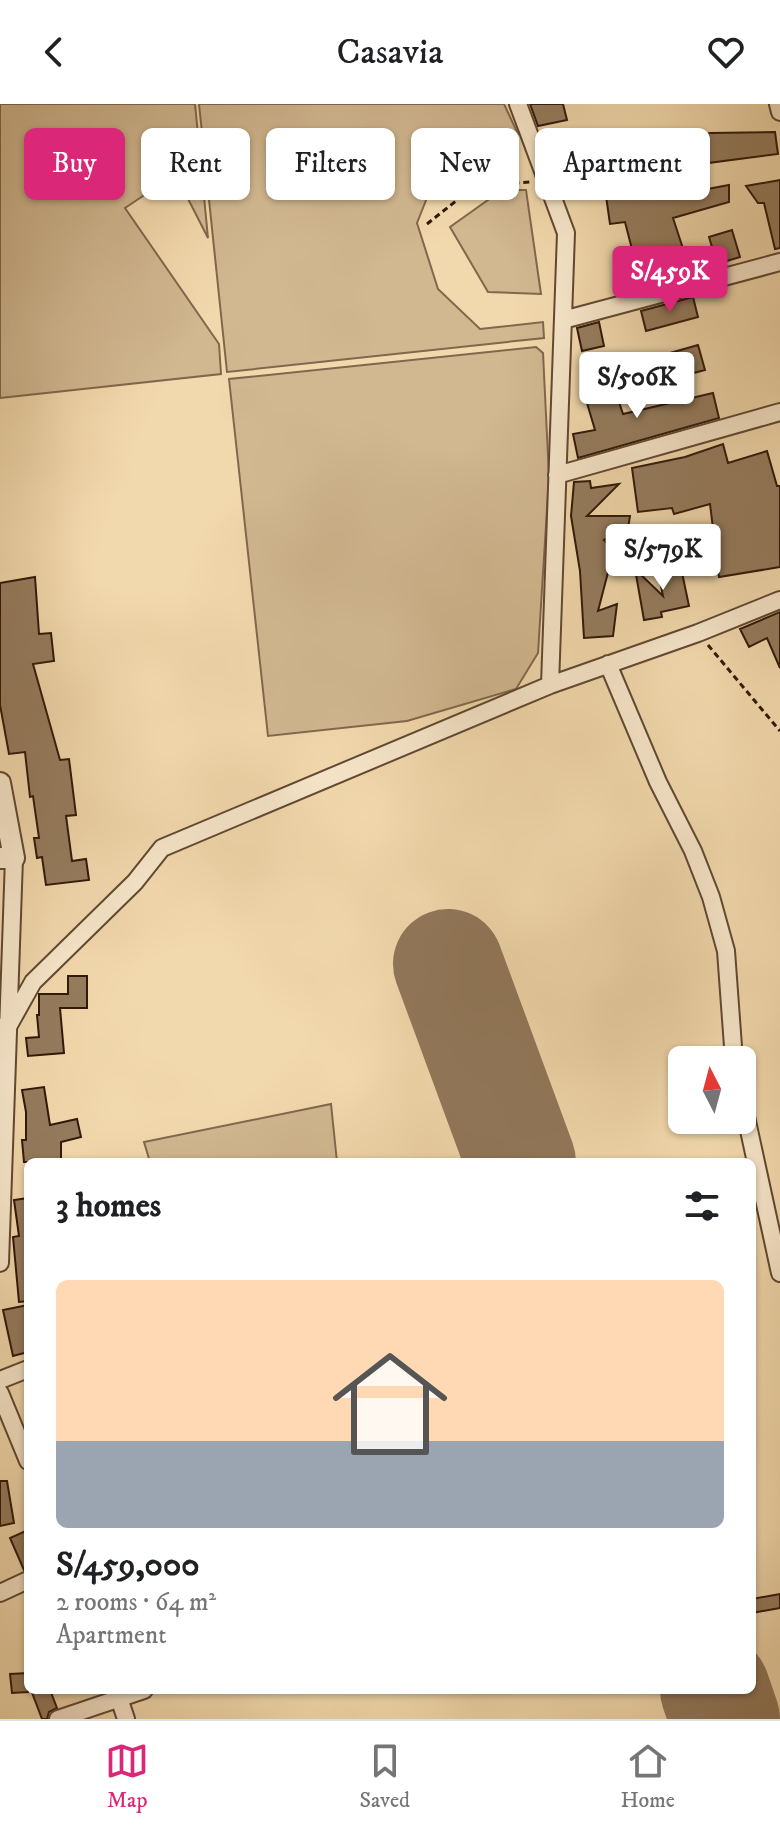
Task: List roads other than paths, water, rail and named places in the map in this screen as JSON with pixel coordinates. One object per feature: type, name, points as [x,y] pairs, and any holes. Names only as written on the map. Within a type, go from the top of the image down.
[{"type":"street","points":[[518,104],[566,233],[550,685]]},
{"type":"street","points":[[778,104],[780,112]]},
{"type":"street","points":[[563,320],[780,262]]},
{"type":"street","points":[[557,475],[780,412]]},
{"type":"street","points":[[5,1026],[33,982],[135,882],[162,848],[550,685],[698,633],[780,600]]},
{"type":"street","points":[[608,664],[711,897],[726,951],[733,1046]]},
{"type":"street","points":[[0,783],[7,858],[0,1263]]},
{"type":"street","points":[[750,1134],[755,1158]]},
{"type":"street","points":[[756,1162],[780,1273]]},
{"type":"street","points":[[0,1380],[24,1371]]},
{"type":"street","points":[[0,1393],[24,1451]]},
{"type":"street","points":[[0,1593],[24,1582]]},
{"type":"street","points":[[58,1719],[118,1694],[126,1719]]}]
